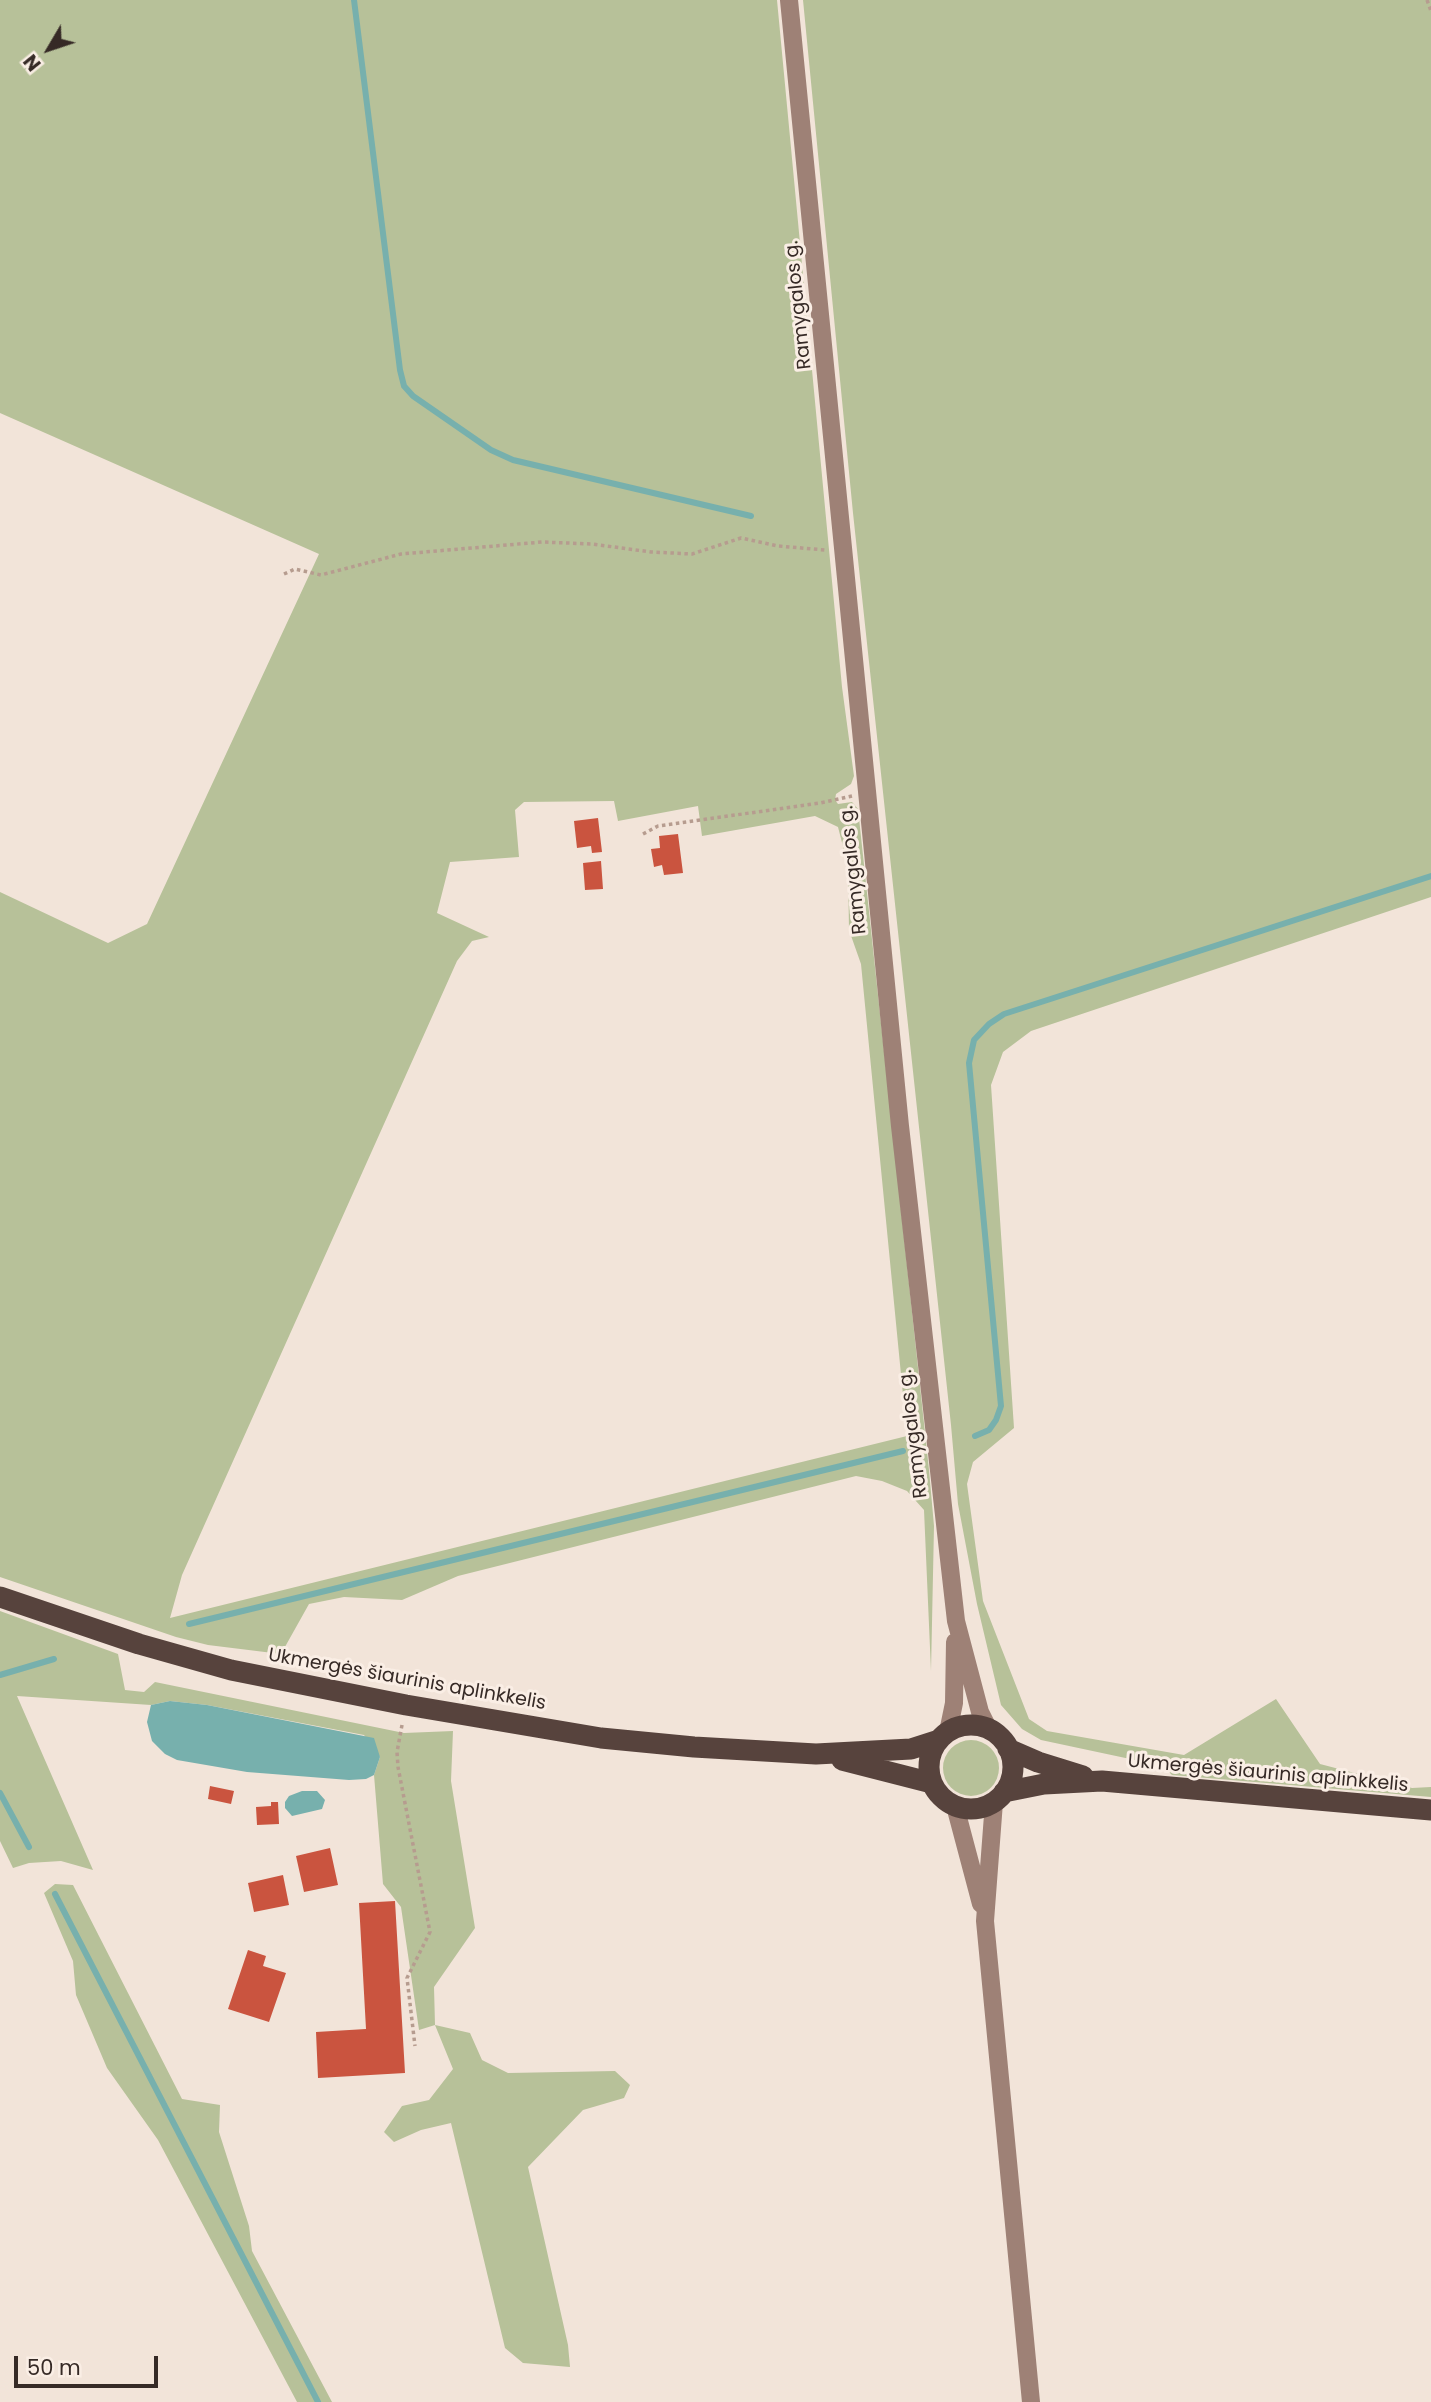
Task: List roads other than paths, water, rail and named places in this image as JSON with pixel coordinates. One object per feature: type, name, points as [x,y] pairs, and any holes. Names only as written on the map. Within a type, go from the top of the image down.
[{"type":"highway","name":"Ukmergės šiaurinis aplinkkelis","points":[[0,1597],[139,1644],[231,1670],[406,1705],[601,1738],[816,1754],[911,1749],[944,1736]]},
{"type":"highway","points":[[968,1725],[989,1730],[1004,1741],[1009,1749],[1012,1771],[999,1797],[975,1809],[955,1806],[945,1800],[932,1783],[929,1768],[931,1753],[944,1736],[968,1725]]},
{"type":"highway","name":"Ukmergės šiaurinis aplinkkelis","points":[[1009,1749],[1038,1762],[1102,1782]]},
{"type":"highway","name":"Ukmergės šiaurinis aplinkkelis","points":[[816,1754],[932,1783]]},
{"type":"highway","name":"Ukmergės šiaurinis aplinkkelis","points":[[999,1797],[1045,1784],[1102,1782],[1431,1810]]},
{"type":"main road","name":"Ramygalos g.","points":[[789,0],[900,1126],[956,1621],[980,1712],[989,1730]]},
{"type":"main road","points":[[944,1736],[954,1703],[956,1621]]},
{"type":"main road","points":[[985,1921],[999,1797]]},
{"type":"main road","points":[[955,1806],[985,1921],[1031,2402]]},
{"type":"water","points":[[170,1701],[207,1705],[374,1738],[380,1757],[374,1775],[366,1779],[349,1780],[247,1772],[177,1760],[165,1754],[152,1741],[147,1722],[151,1705]]},
{"type":"water","points":[[302,1791],[317,1791],[325,1800],[322,1809],[292,1816],[285,1808],[285,1802],[289,1796]]},
{"type":"waterway","points":[[354,0],[404,386],[413,396],[491,450],[513,460],[751,516]]},
{"type":"waterway","points":[[975,1436],[989,1430],[1001,1406],[969,1063],[974,1040],[989,1024],[1004,1014],[1431,876]]},
{"type":"waterway","points":[[189,1624],[903,1451]]},
{"type":"waterway","points":[[0,1675],[54,1659]]},
{"type":"waterway","points":[[0,1793],[29,1847]]},
{"type":"waterway","points":[[55,1894],[318,2402]]}]
